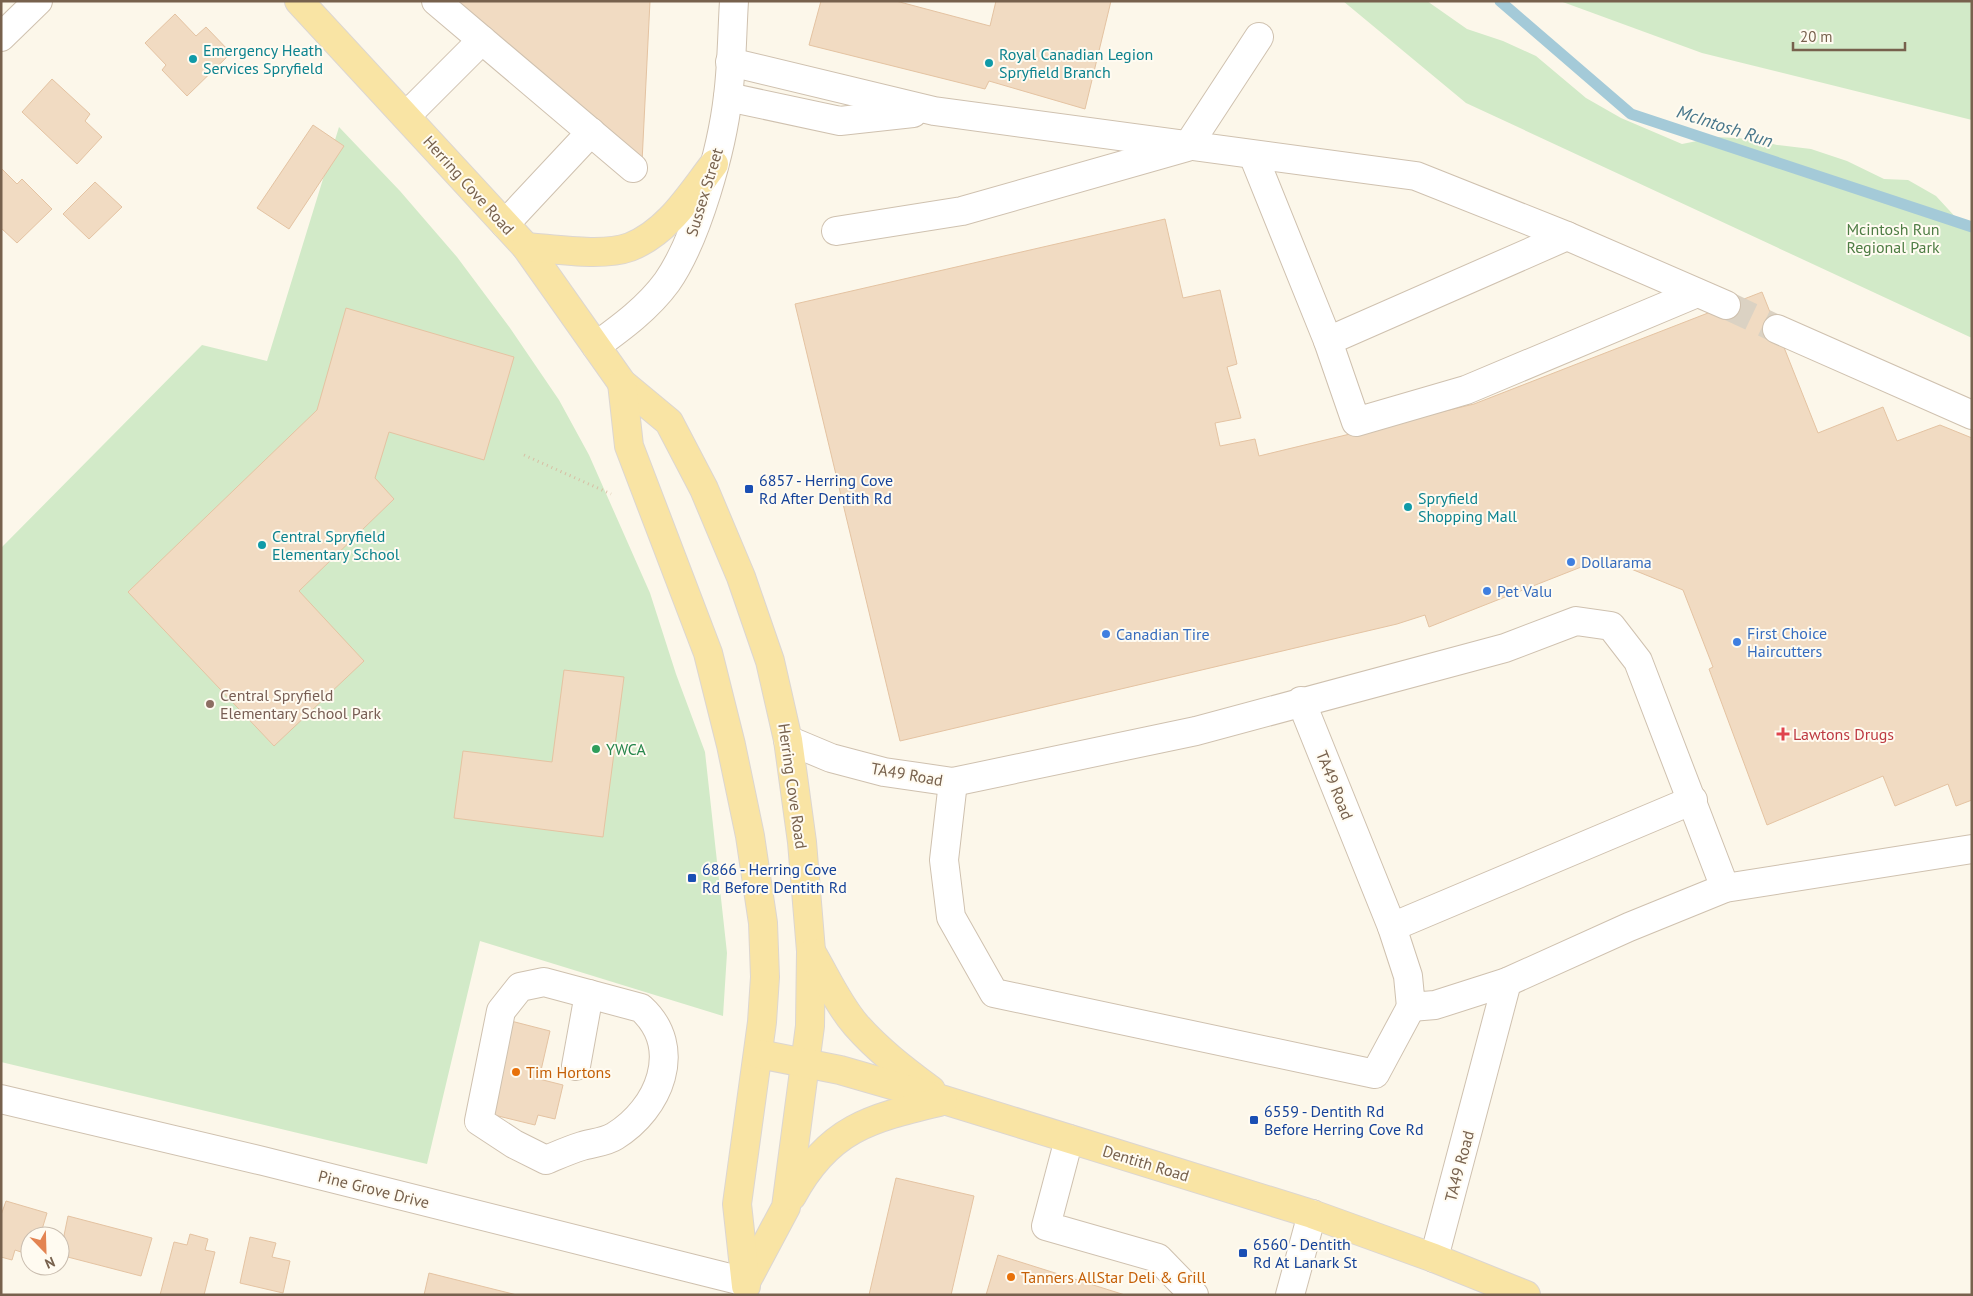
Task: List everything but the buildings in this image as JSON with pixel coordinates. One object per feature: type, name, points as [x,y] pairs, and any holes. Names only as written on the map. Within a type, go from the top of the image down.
[{"type":"main road","name":"Herring Cove Road","points":[[306,4],[526,247],[622,383],[669,422],[704,489],[741,577],[767,652],[788,740],[802,842],[811,951],[810,1026],[786,1207],[745,1288]]},
{"type":"main road","points":[[526,247],[582,251],[629,247],[652,234],[674,216],[714,164]]},
{"type":"main road","name":"Herring Cove Road","points":[[622,383],[629,446],[708,654],[731,745],[748,827],[763,923],[765,977],[758,1054],[737,1204],[745,1288]]},
{"type":"main road","points":[[811,951],[834,994],[855,1024],[888,1057],[944,1100]]},
{"type":"main road","name":"Dentith Road","points":[[758,1054],[840,1070],[944,1100],[1312,1214],[1434,1258],[1526,1295]]},
{"type":"main road","points":[[786,1207],[811,1164],[824,1150],[852,1128],[887,1114],[944,1100]]},
{"type":"street","points":[[1,37],[38,1]]},
{"type":"street","points":[[436,1],[633,168]]},
{"type":"street","name":"Sussex Street","points":[[596,346],[641,311],[666,282],[692,235],[714,164],[728,97],[734,1]]},
{"type":"street","points":[[836,231],[962,211],[1187,146],[1259,37]]},
{"type":"street","points":[[406,116],[482,40]]},
{"type":"street","points":[[730,62],[934,111],[1416,176],[1567,236],[1726,305]]},
{"type":"street","points":[[728,97],[840,121],[934,111]]},
{"type":"street","points":[[506,224],[591,132]]},
{"type":"street","points":[[1253,155],[1328,341],[1356,422],[1466,390],[1697,293]]},
{"type":"street","points":[[1328,341],[1567,236]]},
{"type":"street","points":[[1777,329],[1972,415]]},
{"type":"street","points":[[1301,701],[1505,648],[1576,621],[1611,626],[1638,661],[1693,800],[1725,888]]},
{"type":"street","name":"TA49 Road","points":[[788,740],[830,758],[884,772],[953,782],[1196,731],[1301,701],[1392,927],[1408,976],[1411,1007]]},
{"type":"street","points":[[953,782],[944,860],[951,918],[994,993],[1375,1074],[1411,1007],[1435,1005],[1507,982],[1629,927],[1725,888],[1972,849]]},
{"type":"street","points":[[1392,927],[1693,800]]},
{"type":"street","points":[[544,982],[589,994],[641,1008],[652,1018],[660,1035],[664,1060],[662,1080],[643,1114],[614,1137],[546,1160],[514,1144],[479,1121],[501,1011],[520,987],[544,982]]},
{"type":"street","name":"TA49 Road","points":[[1434,1258],[1507,982]]},
{"type":"street","points":[[576,1066],[589,994]]},
{"type":"street","name":"Pine Grove Drive","points":[[1,1099],[273,1163],[745,1288]]},
{"type":"street","points":[[1069,1139],[1046,1226],[1158,1258],[1194,1295]]},
{"type":"street","points":[[1290,1295],[1312,1214]]},
{"type":"path","points":[[524,456],[620,498]]},
{"type":"green space","name":"Mcintosh Run Regional Park","points":[[1343,1],[1427,1],[1467,29],[1503,41],[1536,56],[1586,98],[1621,118],[1682,144],[1717,137],[1753,139],[1777,145],[1811,149],[1847,161],[1884,179],[1908,180],[1936,196],[1960,222],[1972,231],[1972,338],[1466,103]]},
{"type":"green space","points":[[1560,1],[1972,1],[1972,120],[1702,53]]},
{"type":"green space","name":"Central Spryfield Elementary School Park","points":[[339,127],[400,191],[457,257],[510,328],[559,400],[589,455],[650,593],[676,674],[705,752],[727,953],[723,1016],[480,941],[427,1164],[1,1062],[1,548],[202,345],[267,361]]},
{"type":"waterway","name":"McIntosh Run","points":[[1500,1],[1631,114],[1972,227]]},
{"type":"tunnel","points":[[1726,305],[1777,329]]},
{"type":"place","name":"Emergency Heath Services Spryfield","points":[[193,59]]},
{"type":"place","name":"Royal Canadian Legion Spryfield Branch","points":[[989,63]]},
{"type":"place","name":"6857 - Herring Cove Rd After Dentith Rd","points":[[749,489]]},
{"type":"place","name":"Spryfield Shopping Mall","points":[[1408,507]]},
{"type":"place","name":"Central Spryfield Elementary School","points":[[262,545]]},
{"type":"place","name":"Dollarama","points":[[1571,562]]},
{"type":"place","name":"Pet Valu","points":[[1487,591]]},
{"type":"place","name":"Canadian Tire","points":[[1106,634]]},
{"type":"place","name":"First Choice Haircutters","points":[[1737,642]]},
{"type":"place","name":"Central Spryfield Elementary School Park","points":[[210,704]]},
{"type":"place","name":"Lawtons Drugs","points":[[1783,734]]},
{"type":"place","name":"YWCA","points":[[596,749]]},
{"type":"place","name":"6866 - Herring Cove Rd Before Dentith Rd","points":[[692,878]]},
{"type":"place","name":"Tim Hortons","points":[[516,1072]]},
{"type":"place","name":"6559 - Dentith Rd Before Herring Cove Rd","points":[[1254,1120]]},
{"type":"place","name":"6560 - Dentith Rd At Lanark St","points":[[1243,1253]]},
{"type":"place","name":"Tanners AllStar Deli & Grill","points":[[1011,1277]]}]
